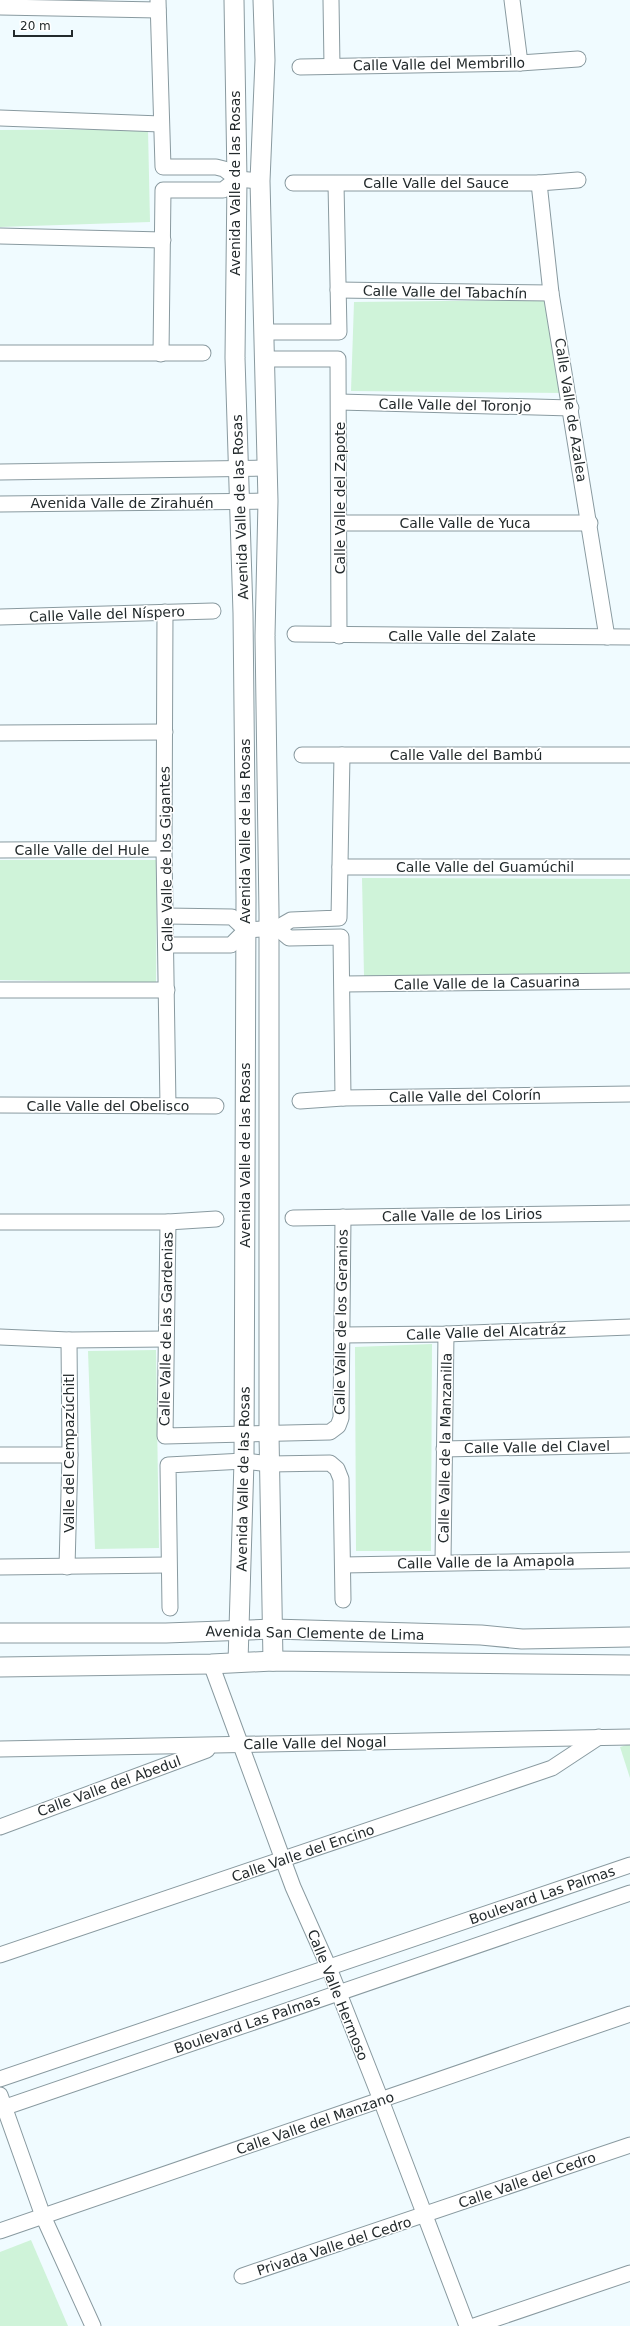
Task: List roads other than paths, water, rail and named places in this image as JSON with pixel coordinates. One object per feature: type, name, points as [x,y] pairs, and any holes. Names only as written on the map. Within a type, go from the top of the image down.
[{"type":"street","name":"Avenida Valle de las Rosas","points":[[234,0],[237,179],[235,358],[243,613],[246,930],[244,1461],[238,1662]]},
{"type":"street","name":"Avenida Valle de las Rosas","points":[[263,0],[265,60],[260,181],[268,501],[265,636],[273,929],[269,1434],[273,1661]]},
{"type":"street","points":[[331,0],[332,66]]},
{"type":"street","points":[[512,0],[520,63]]},
{"type":"street","points":[[0,7],[158,5],[163,166],[216,167],[224,169],[237,179],[260,181]]},
{"type":"street","name":"Calle Valle del Membrillo","points":[[300,67],[520,63],[578,59]]},
{"type":"street","points":[[0,118],[161,124]]},
{"type":"street","points":[[161,354],[163,190],[223,190],[237,179]]},
{"type":"street","name":"Calle Valle del Sauce","points":[[293,183],[538,183],[578,180]]},
{"type":"street","name":"Calle Valle de Azalea","points":[[538,183],[552,293],[590,523],[607,637]]},
{"type":"street","points":[[264,332],[340,332],[336,184]]},
{"type":"street","points":[[0,236],[163,240]]},
{"type":"street","name":"Calle Valle del Tabachín","points":[[338,290],[552,293]]},
{"type":"street","points":[[0,353],[203,353]]},
{"type":"street","name":"Calle Valle del Zapote","points":[[264,359],[338,359],[340,523],[339,636]]},
{"type":"street","name":"Calle Valle del Toronjo","points":[[339,402],[570,408]]},
{"type":"street","points":[[0,472],[266,468]]},
{"type":"street","name":"Avenida Valle de Zirahuén","points":[[0,504],[268,501]]},
{"type":"street","name":"Calle Valle de Yuca","points":[[340,523],[590,523]]},
{"type":"street","name":"Calle Valle de los Gigantes","points":[[165,612],[164,850],[167,945],[168,1106]]},
{"type":"street","name":"Calle Valle del Níspero","points":[[0,617],[213,612]]},
{"type":"street","name":"Calle Valle del Zalate","points":[[295,634],[339,636],[630,637]]},
{"type":"street","points":[[0,733],[165,732]]},
{"type":"street","name":"Calle Valle del Bambú","points":[[302,755],[630,755]]},
{"type":"street","points":[[167,945],[231,945],[246,930],[273,929],[291,920],[339,918],[342,755]]},
{"type":"street","name":"Calle Valle del Hule","points":[[0,850],[164,850]]},
{"type":"street","name":"Calle Valle del Guamúchil","points":[[340,867],[630,867]]},
{"type":"street","points":[[166,916],[232,917],[246,930]]},
{"type":"street","points":[[273,929],[289,938],[341,937],[344,984],[343,1098]]},
{"type":"street","name":"Calle Valle de la Casuarina","points":[[344,984],[630,981]]},
{"type":"street","points":[[0,990],[167,990]]},
{"type":"street","name":"Calle Valle del Colorín","points":[[300,1101],[343,1098],[630,1094]]},
{"type":"street","name":"Calle Valle del Obelisco","points":[[0,1105],[216,1106]]},
{"type":"street","name":"Calle Valle de los Lirios","points":[[293,1218],[630,1213]]},
{"type":"street","name":"Calle Valle de los Geranios","points":[[269,1434],[330,1432],[338,1426],[341,1418],[343,1217]]},
{"type":"street","points":[[0,1222],[168,1222],[216,1219]]},
{"type":"street","name":"Calle Valle de las Gardenias","points":[[168,1222],[165,1436],[244,1434]]},
{"type":"street","name":"Calle Valle del Alcatráz","points":[[342,1335],[446,1334],[630,1326]]},
{"type":"street","name":"Calle Valle de la Manzanilla","points":[[443,1562],[446,1334]]},
{"type":"street","points":[[0,1337],[69,1340],[166,1339]]},
{"type":"street","name":"Valle del Cempazúchitl","points":[[67,1567],[70,1456],[69,1340]]},
{"type":"street","points":[[244,1434],[269,1434]]},
{"type":"street","name":"Calle Valle del Clavel","points":[[444,1449],[630,1445]]},
{"type":"street","points":[[0,1454],[70,1456]]},
{"type":"street","points":[[170,1608],[168,1565],[168,1465],[244,1461],[270,1464],[330,1462],[338,1469],[342,1479],[343,1600]]},
{"type":"street","name":"Calle Valle de la Amapola","points":[[343,1565],[443,1562],[630,1560]]},
{"type":"street","points":[[0,1567],[168,1565]]},
{"type":"street","name":"Avenida San Clemente de Lima","points":[[0,1633],[166,1633],[273,1629],[481,1635],[522,1639],[630,1637]]},
{"type":"street","name":"Avenida San Clemente de Lima","points":[[0,1667],[211,1664],[273,1661],[630,1665]]},
{"type":"street","name":"Calle Valle Hermoso","points":[[211,1664],[283,1860],[329,1968],[467,2326]]},
{"type":"street","name":"Calle Valle del Encino","points":[[0,1955],[552,1768],[599,1737]]},
{"type":"street","name":"Calle Valle del Nogal","points":[[0,1749],[630,1737]]},
{"type":"street","name":"Calle Valle del Abedul","points":[[0,1827],[218,1746]]},
{"type":"street","name":"Boulevard Las Palmas","points":[[0,2079],[630,1865]]},
{"type":"street","name":"Boulevard Las Palmas","points":[[2,2104],[630,1894]]},
{"type":"street","name":"Calle Valle del Manzano","points":[[0,2231],[630,2014]]},
{"type":"street","points":[[2,2104],[43,2216],[93,2326]]},
{"type":"street","name":"Calle Valle del Cedro","points":[[425,2216],[630,2145]]},
{"type":"street","name":"Privada Valle del Cedro","points":[[242,2276],[425,2216]]},
{"type":"street","points":[[474,2326],[630,2273]]}]
